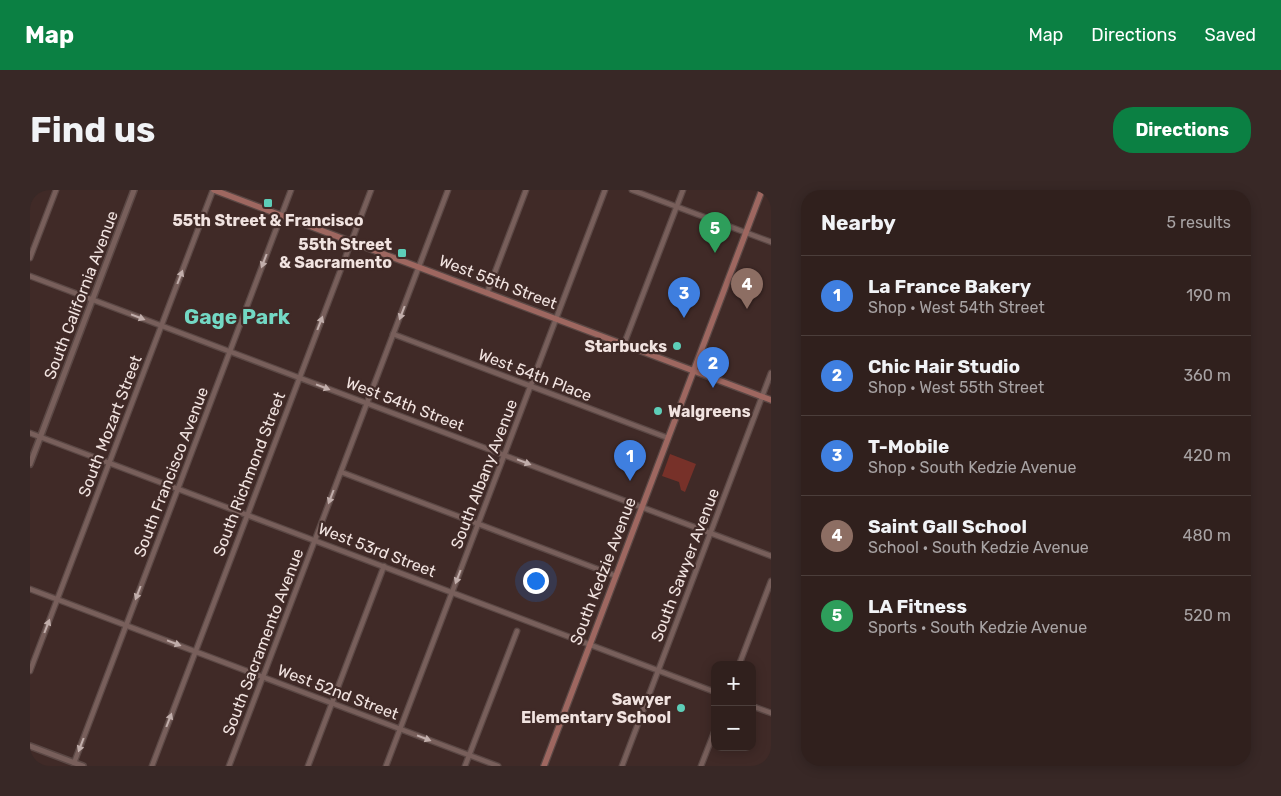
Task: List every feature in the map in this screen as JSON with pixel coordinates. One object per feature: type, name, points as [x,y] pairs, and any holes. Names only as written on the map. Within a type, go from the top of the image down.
[{"type":"main road","name":"West 55th Street","points":[[214,190],[771,400]]},
{"type":"main road","name":"South Kedzie Avenue","points":[[544,766],[762,190]]},
{"type":"street","points":[[30,258],[56,190]]},
{"type":"street","name":"South California Avenue","points":[[30,464],[134,190]]},
{"type":"street","name":"South Mozart Street","points":[[30,671],[214,190]]},
{"type":"street","name":"South Francisco Avenue","points":[[74,762],[291,190]]},
{"type":"street","name":"South Richmond Street","points":[[152,766],[370,190]]},
{"type":"street","name":"South Sacramento Avenue","points":[[229,766],[448,190]]},
{"type":"street","points":[[487,293],[526,190]]},
{"type":"street","name":"South Albany Avenue","points":[[386,766],[604,190]]},
{"type":"street","points":[[632,190],[771,242]]},
{"type":"street","points":[[624,344],[683,190]]},
{"type":"street","name":"West 54th Street","points":[[30,276],[771,556]]},
{"type":"street","name":"West 54th Place","points":[[393,334],[668,438]]},
{"type":"street","name":"South Sawyer Avenue","points":[[622,766],[771,373]]},
{"type":"street","name":"West 53rd Street","points":[[30,433],[711,690]]},
{"type":"street","points":[[341,472],[616,576]]},
{"type":"street","points":[[308,766],[384,566]]},
{"type":"street","points":[[741,661],[771,581]]},
{"type":"street","name":"West 52nd Street","points":[[30,589],[498,766]]},
{"type":"street","points":[[465,766],[517,631]]},
{"type":"street","points":[[756,707],[771,713]]},
{"type":"street","points":[[701,766],[711,740]]},
{"type":"street","points":[[30,746],[83,766]]},
{"type":"shaded area","points":[[670,454],[696,464],[685,492],[681,490],[679,482],[662,476]]},
{"type":"place","name":"55th Street & Francisco","points":[[268,203]]},
{"type":"place","name":"55th Street & Sacramento","points":[[402,253]]},
{"type":"place","name":"LA Fitness","points":[[715,253]]},
{"type":"place","name":"Saint Gall School","points":[[747,309]]},
{"type":"place","name":"T-Mobile","points":[[684,318]]},
{"type":"place","name":"Starbucks","points":[[677,346]]},
{"type":"place","name":"Chic Hair Studio","points":[[713,388]]},
{"type":"place","name":"Walgreens","points":[[658,411]]},
{"type":"place","name":"La France Bakery","points":[[630,481]]},
{"type":"place","name":"Sawyer Elementary School","points":[[681,708]]},
{"type":"district","name":"Gage Park","points":[[237,316]]}]
